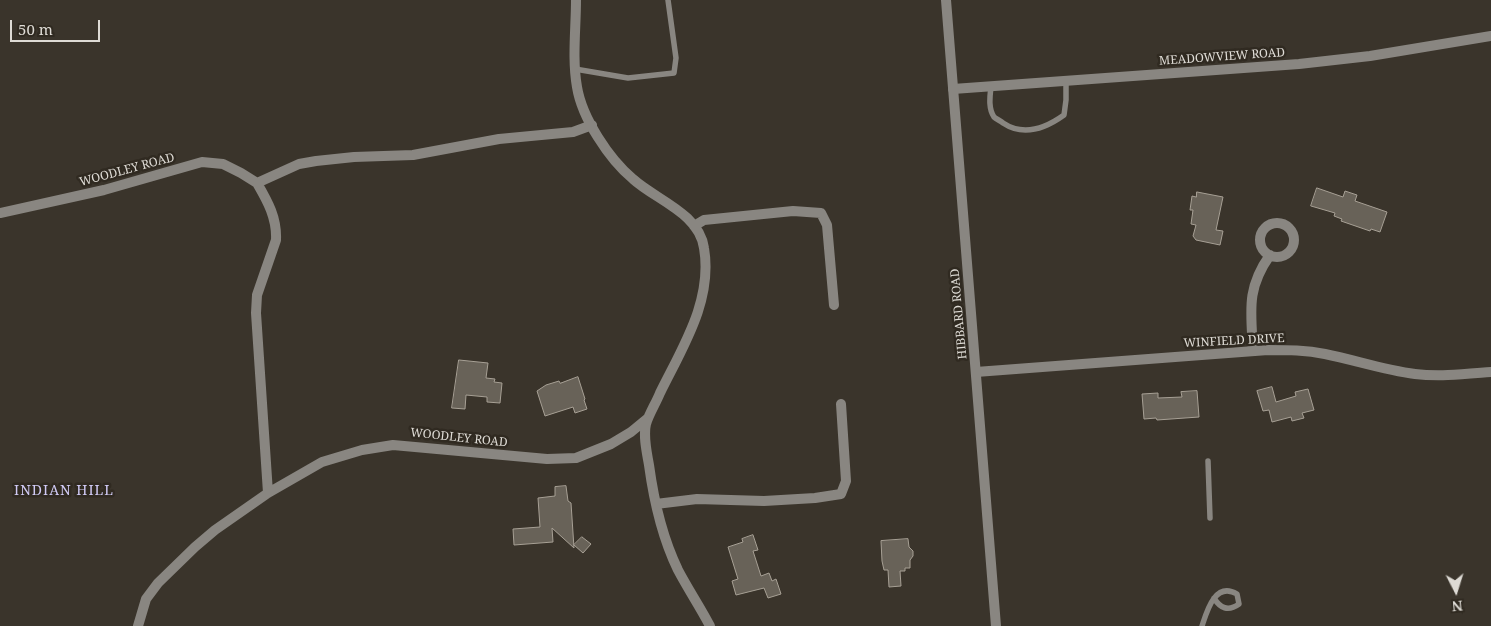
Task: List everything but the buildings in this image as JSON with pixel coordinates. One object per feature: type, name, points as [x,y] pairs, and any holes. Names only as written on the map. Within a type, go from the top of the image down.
[{"type":"street","name":"WOODLEY ROAD","points":[[576,0],[577,88],[592,125],[616,162],[632,179],[678,211],[694,226],[700,234],[704,246],[706,260],[702,297],[698,312],[684,346],[645,426],[647,452],[656,504],[668,545],[678,570],[710,626]]},
{"type":"street","name":"HIBBARD ROAD","points":[[946,0],[996,626]]},
{"type":"street","name":"MEADOWVIEW ROAD","points":[[953,89],[1198,72],[1334,60],[1491,36]]},
{"type":"street","points":[[257,183],[299,164],[316,161],[354,157],[413,155],[499,139],[573,132],[592,125]]},
{"type":"street","name":"WOODLEY ROAD","points":[[0,212],[104,190],[202,162],[223,164],[241,172],[257,183],[270,206],[276,232],[276,240],[257,295],[256,313],[268,493]]},
{"type":"street","points":[[694,226],[704,220],[793,211],[820,213],[827,224],[834,305]]},
{"type":"street","points":[[1253,350],[1253,287],[1261,267],[1270,255]]},
{"type":"street","name":"WINFIELD DRIVE","points":[[976,372],[1253,350],[1307,351],[1395,371],[1435,376],[1491,372]]},
{"type":"street","points":[[656,504],[698,500],[764,501],[815,498],[841,494],[846,481],[840,404]]},
{"type":"street","name":"WOODLEY ROAD","points":[[138,626],[146,599],[174,566],[215,530],[268,493],[322,462],[342,455],[378,447],[408,445],[547,460],[576,458],[611,444],[631,432],[648,418]]},
{"type":"lane","points":[[576,69],[628,78],[674,73],[676,58],[668,0]]},
{"type":"lane","points":[[991,86],[989,103],[994,117],[1010,128],[1032,131],[1053,123],[1064,114],[1066,81]]},
{"type":"lane","points":[[1208,461],[1210,518]]},
{"type":"lane","points":[[1202,626],[1211,600],[1214,598]]},
{"type":"district","name":"INDIAN HILL","points":[[64,491]]}]
